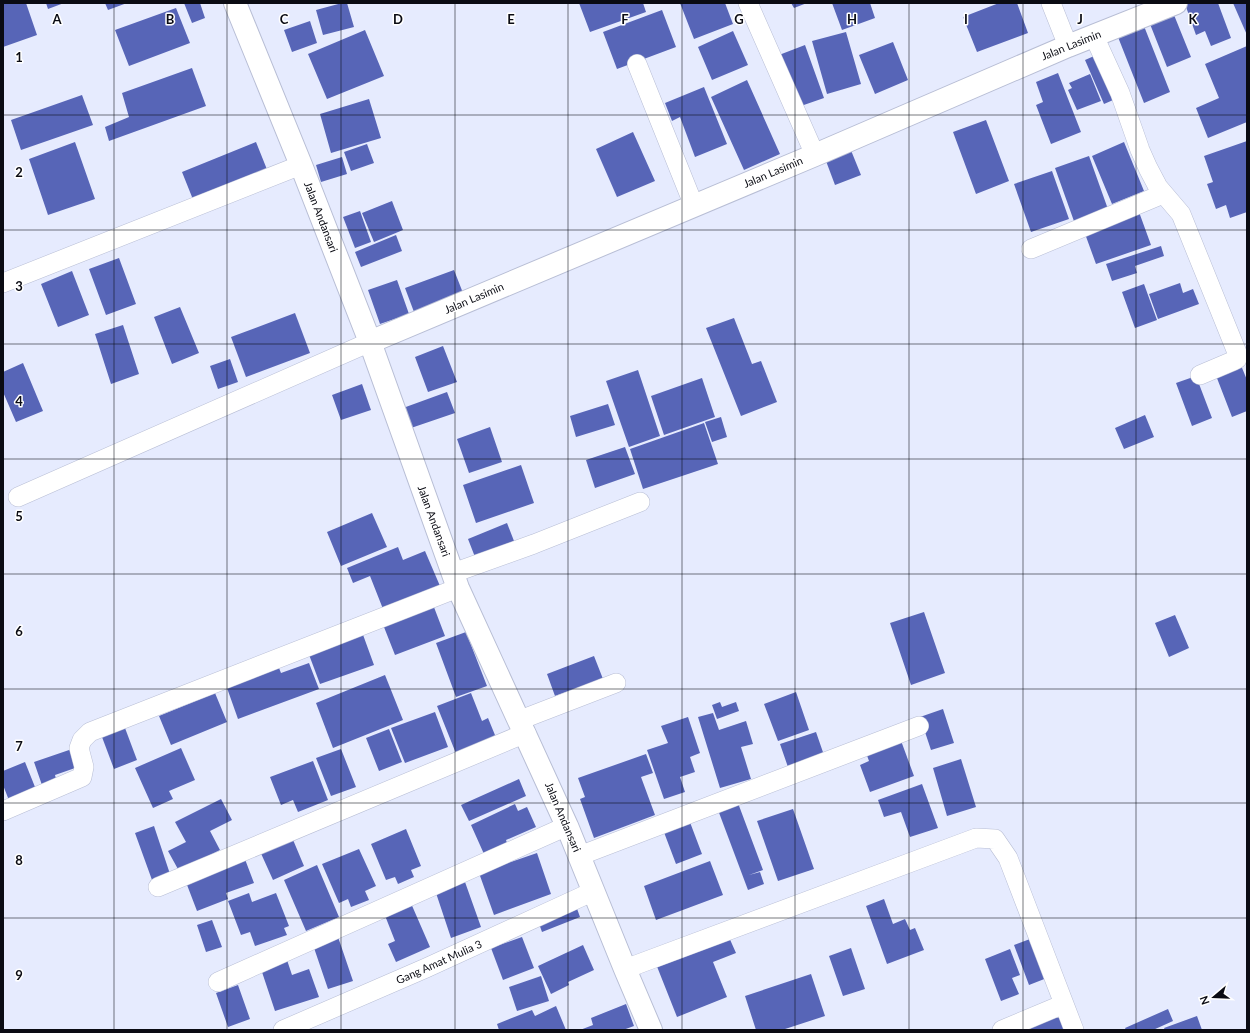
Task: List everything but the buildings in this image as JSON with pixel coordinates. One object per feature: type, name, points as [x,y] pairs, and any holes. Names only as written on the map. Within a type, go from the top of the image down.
[{"type":"street","name":"Jalan Andansari","points":[[235,3],[370,342],[455,580],[567,826],[651,1030]]},
{"type":"street","points":[[748,3],[815,155]]},
{"type":"street","points":[[1051,3],[1068,46]]},
{"type":"street","name":"Jalan Lasimin","points":[[370,342],[815,155],[1068,46],[1176,3]]},
{"type":"street","points":[[1094,36],[1120,93],[1140,150],[1158,187],[1181,214],[1238,355],[1237,359],[1233,362],[1200,375]]},
{"type":"street","points":[[637,64],[694,206]]},
{"type":"street","points":[[3,283],[301,166]]},
{"type":"street","points":[[1031,249],[1163,194]]},
{"type":"street","points":[[18,496],[370,342]]},
{"type":"street","points":[[3,811],[82,777],[84,767],[79,748],[82,740],[90,732],[455,580],[534,544],[640,502]]},
{"type":"street","points":[[158,886],[523,727],[616,683]]},
{"type":"street","points":[[579,856],[919,726]]},
{"type":"street","points":[[218,982],[567,826]]},
{"type":"street","points":[[625,969],[976,838],[995,839],[1008,858],[1074,1030]]},
{"type":"street","name":"Gang Amat Mulia 3","points":[[283,1030],[426,968],[594,891]]},
{"type":"street","points":[[1002,1030],[1064,1004]]}]
